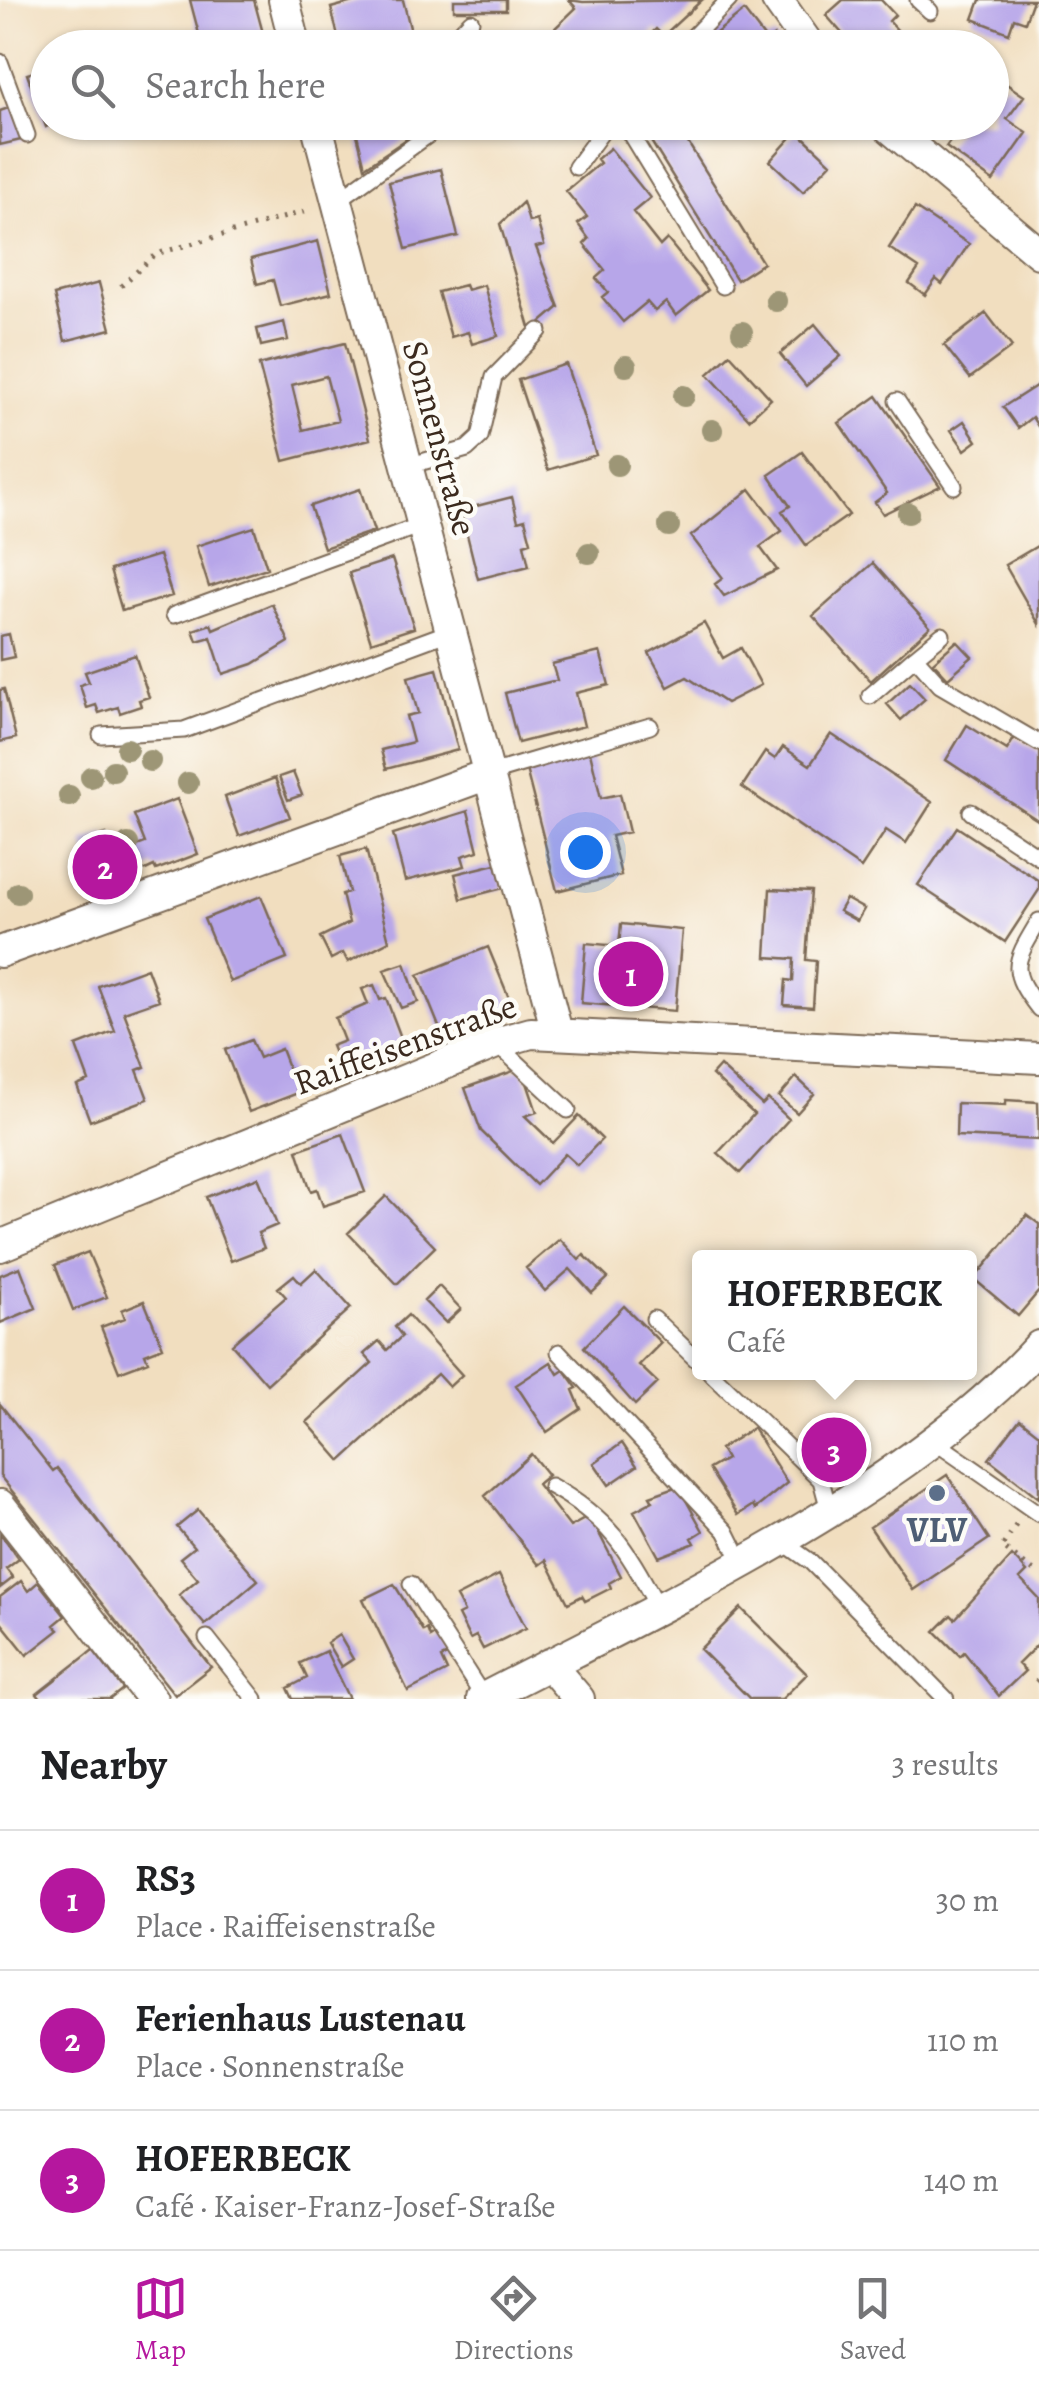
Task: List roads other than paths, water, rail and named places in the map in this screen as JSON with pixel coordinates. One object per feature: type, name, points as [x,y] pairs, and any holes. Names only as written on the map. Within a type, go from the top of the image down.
[{"type":"street","points":[[284,0],[292,30]]},
{"type":"street","points":[[776,0],[797,30]]},
{"type":"street","name":"Sonnenstraße","points":[[321,140],[557,1032]]},
{"type":"street","points":[[904,140],[1039,254]]},
{"type":"street","points":[[0,952],[491,773]]},
{"type":"street","name":"Raiffeisenstraße","points":[[0,1246],[496,1042],[531,1033],[1039,1058]]},
{"type":"street","points":[[483,1699],[742,1561],[829,1510],[990,1395],[1039,1346]]},
{"type":"street","points":[[0,1505],[152,1699]]},
{"type":"street","points":[[549,1664],[579,1699]]},
{"type":"lane","points":[[700,30],[729,0]]},
{"type":"lane","points":[[463,30],[471,21]]},
{"type":"lane","points":[[0,62],[26,135]]},
{"type":"lane","points":[[338,201],[421,140]]},
{"type":"lane","points":[[576,166],[596,140]]},
{"type":"lane","points":[[634,140],[722,286]]},
{"type":"lane","points":[[408,466],[467,449],[480,437],[494,377],[540,331]]},
{"type":"lane","points":[[897,401],[954,486]]},
{"type":"lane","points":[[174,615],[424,524]]},
{"type":"lane","points":[[102,736],[184,730],[452,632]]},
{"type":"lane","points":[[870,696],[942,634]]},
{"type":"lane","points":[[916,658],[940,685],[1039,743]]},
{"type":"lane","points":[[491,773],[650,726]]},
{"type":"lane","points":[[971,812],[1039,857]]},
{"type":"lane","points":[[1039,921],[1016,958],[1018,980],[1039,1009]]},
{"type":"lane","points":[[496,1042],[568,1110]]},
{"type":"lane","points":[[654,1319],[692,1355]]},
{"type":"lane","points":[[559,1352],[726,1531],[742,1561]]},
{"type":"lane","points":[[718,1380],[821,1480],[829,1510]]},
{"type":"lane","points":[[932,1439],[1034,1510]]},
{"type":"lane","points":[[551,1486],[590,1508],[614,1531],[657,1606]]},
{"type":"lane","points":[[780,1540],[812,1562],[946,1699]]},
{"type":"lane","points":[[411,1584],[483,1699]]},
{"type":"lane","points":[[208,1638],[255,1699]]},
{"type":"place","name":"Ferienhaus Lustenau","points":[[105,867]]},
{"type":"place","name":"RS3","points":[[631,974]]},
{"type":"place","name":"HOFERBECK","points":[[834,1450]]},
{"type":"place","name":"VLV","points":[[937,1493]]}]
